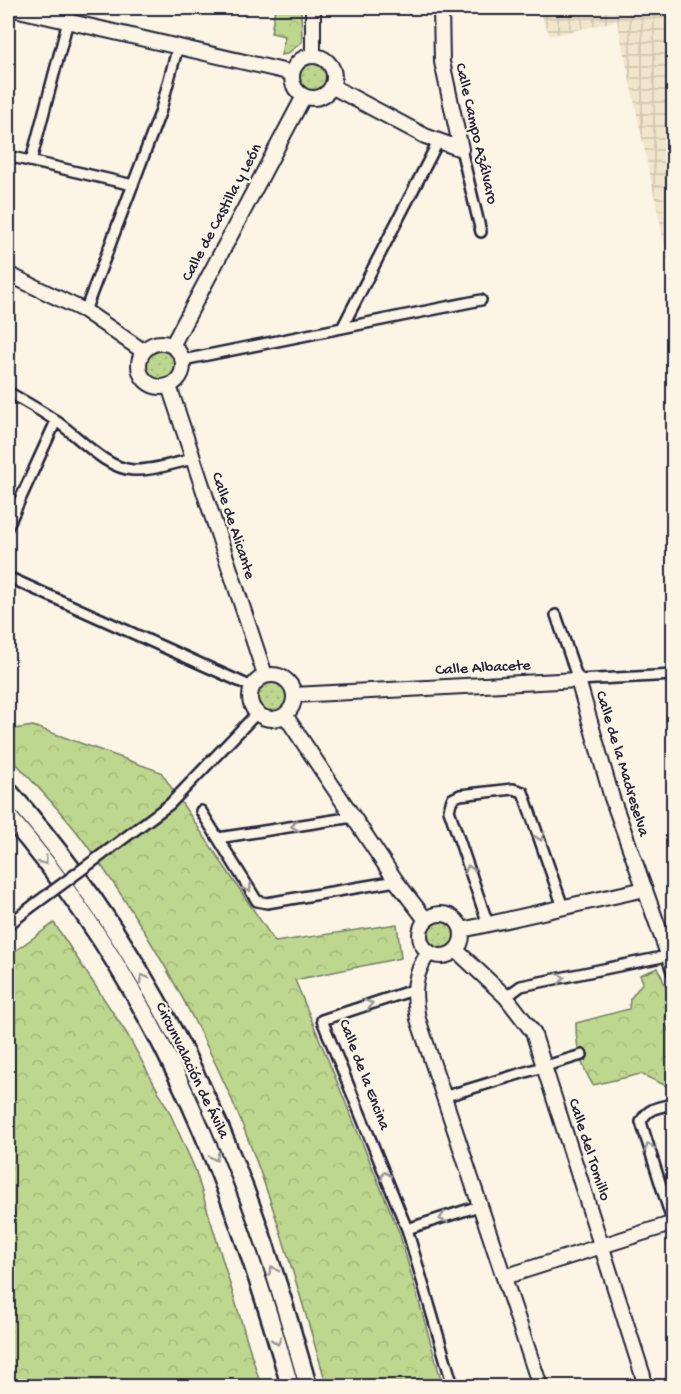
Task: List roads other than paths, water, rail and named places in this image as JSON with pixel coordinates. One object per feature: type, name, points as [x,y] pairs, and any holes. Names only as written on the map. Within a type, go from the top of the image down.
[{"type":"highway","name":"Circunvalación de Ávila","points":[[8,790],[33,819],[117,934],[161,1007],[195,1072],[236,1164],[261,1230],[308,1386]]},
{"type":"highway","name":"Circunvalación de Ávila","points":[[8,816],[74,899],[150,1021],[180,1079],[218,1163],[267,1304],[290,1386]]},
{"type":"street","points":[[10,8],[292,73]]},
{"type":"street","points":[[313,8],[313,56]]},
{"type":"street","name":"Calle Campo Azálvaro","points":[[441,8],[442,62],[481,232]]},
{"type":"street","points":[[31,161],[68,21]]},
{"type":"street","points":[[85,311],[160,112],[178,46]]},
{"type":"street","points":[[313,56],[324,58],[332,66],[335,76],[333,87],[326,95],[315,99],[304,96],[297,90],[292,73],[304,58],[313,56]]},
{"type":"street","points":[[333,87],[438,142],[461,149]]},
{"type":"street","name":"Calle de Castilla y León","points":[[172,345],[304,96]]},
{"type":"street","points":[[342,328],[438,142]]},
{"type":"street","points":[[8,156],[133,184]]},
{"type":"street","points":[[8,274],[85,311],[143,351]]},
{"type":"street","points":[[183,360],[481,300]]},
{"type":"street","points":[[162,343],[172,345],[183,360],[183,370],[178,380],[169,387],[157,387],[147,383],[140,373],[139,362],[143,351],[152,345],[162,343]]},
{"type":"street","name":"Calle de Alicante","points":[[169,387],[265,675]]},
{"type":"street","points":[[8,392],[56,421],[108,461],[120,467],[134,470],[193,459]]},
{"type":"street","points":[[8,526],[56,421]]},
{"type":"street","points":[[8,577],[252,687]]},
{"type":"street","name":"Calle de la Madreselva","points":[[556,615],[578,680],[612,798],[674,971]]},
{"type":"street","points":[[265,675],[285,678],[294,695],[292,706],[285,715],[276,719],[266,718],[257,713],[249,697],[252,687],[265,675]]},
{"type":"street","name":"Calle Albacete","points":[[294,695],[674,675]]},
{"type":"street","points":[[8,925],[170,804],[257,713]]},
{"type":"street","points":[[285,715],[396,881],[426,920]]},
{"type":"street","points":[[488,924],[449,810],[452,799],[460,795],[513,789],[523,792],[563,907]]},
{"type":"street","points":[[201,811],[257,901],[267,903],[396,881]]},
{"type":"street","points":[[218,838],[353,817]]},
{"type":"street","points":[[462,930],[645,889]]},
{"type":"street","points":[[444,914],[455,919],[462,930],[460,944],[456,950],[440,956],[429,952],[420,936],[426,920],[444,914]]},
{"type":"street","name":"Calle del Tomillo","points":[[456,950],[506,997],[533,1032],[643,1376],[643,1386]]},
{"type":"street","points":[[429,952],[418,968],[413,990],[418,1019],[540,1386]]},
{"type":"street","points":[[506,997],[521,987],[667,956]]},
{"type":"street","name":"Calle de la Encina","points":[[413,990],[322,1020],[407,1229],[453,1386]]},
{"type":"street","points":[[443,1096],[582,1055]]},
{"type":"street","points":[[504,1277],[601,1244],[673,1224],[641,1122],[651,1109],[674,1104]]},
{"type":"street","points":[[407,1229],[479,1206]]}]
